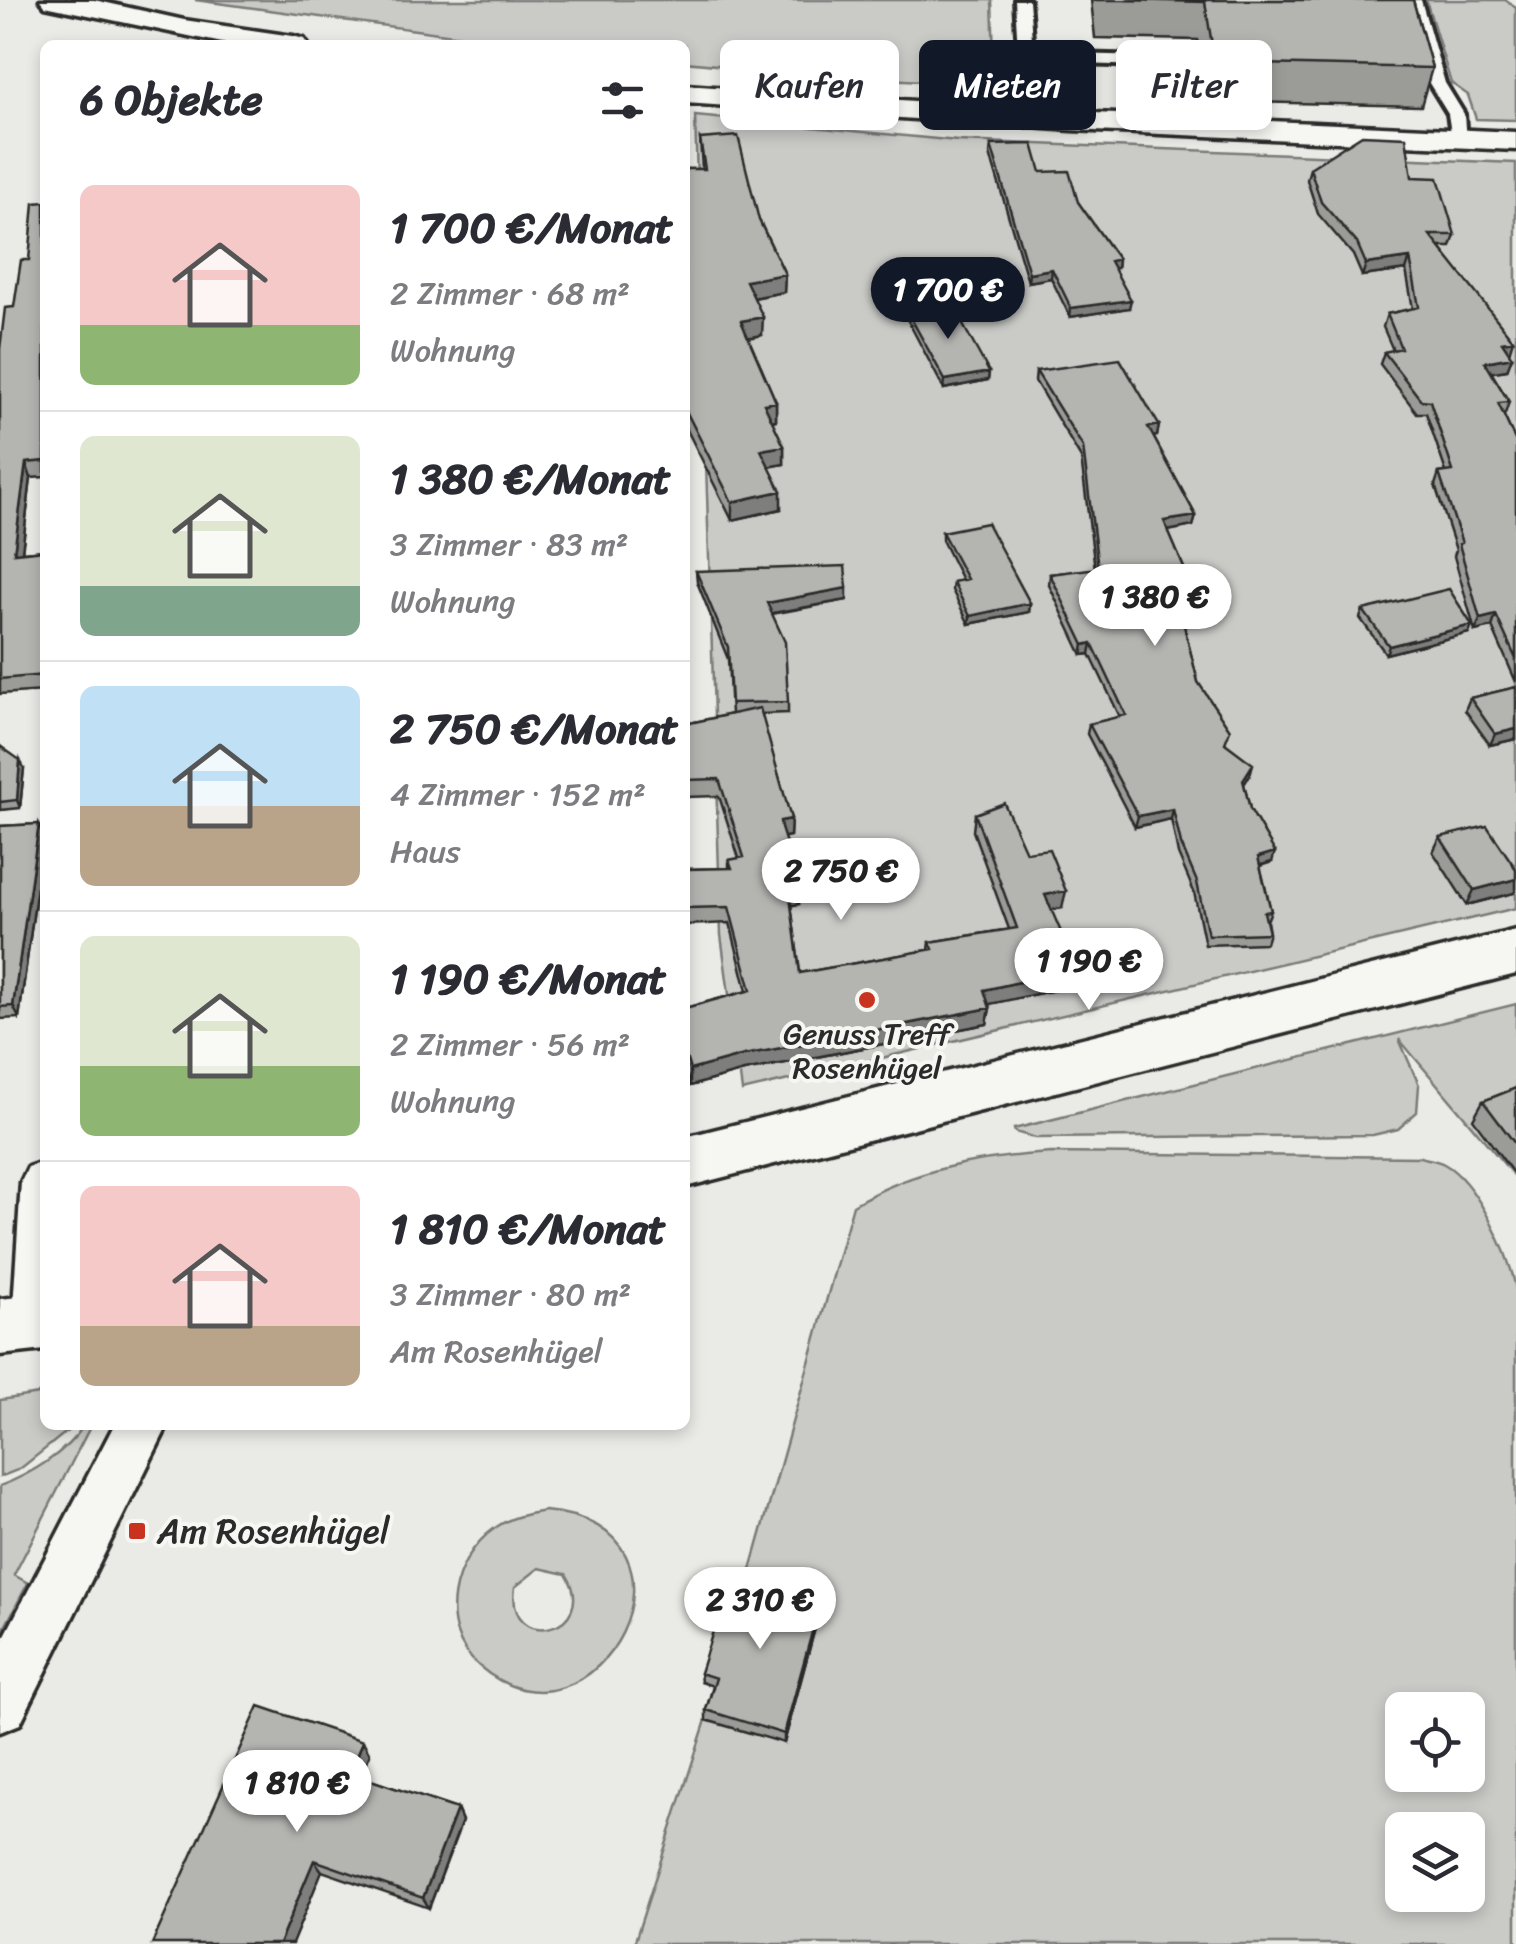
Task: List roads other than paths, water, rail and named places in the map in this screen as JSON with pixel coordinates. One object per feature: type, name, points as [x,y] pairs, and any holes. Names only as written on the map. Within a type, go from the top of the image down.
[{"type":"main road","points":[[690,1161],[1516,952]]},
{"type":"street","points":[[55,0],[180,37],[222,40]]},
{"type":"street","points":[[690,94],[919,110]]},
{"type":"street","points":[[1096,122],[1516,141]]},
{"type":"street","points":[[27,1324],[40,1221]]},
{"type":"street","points":[[0,1704],[139,1430]]},
{"type":"lane","points":[[1022,0],[1025,40]]},
{"type":"lane","points":[[1414,0],[1437,83],[1456,114],[1460,139]]},
{"type":"place","name":"Genuss Treff Rosenhügel","points":[[867,1000]]},
{"type":"place","name":"Am Rosenhügel","points":[[137,1531]]}]
